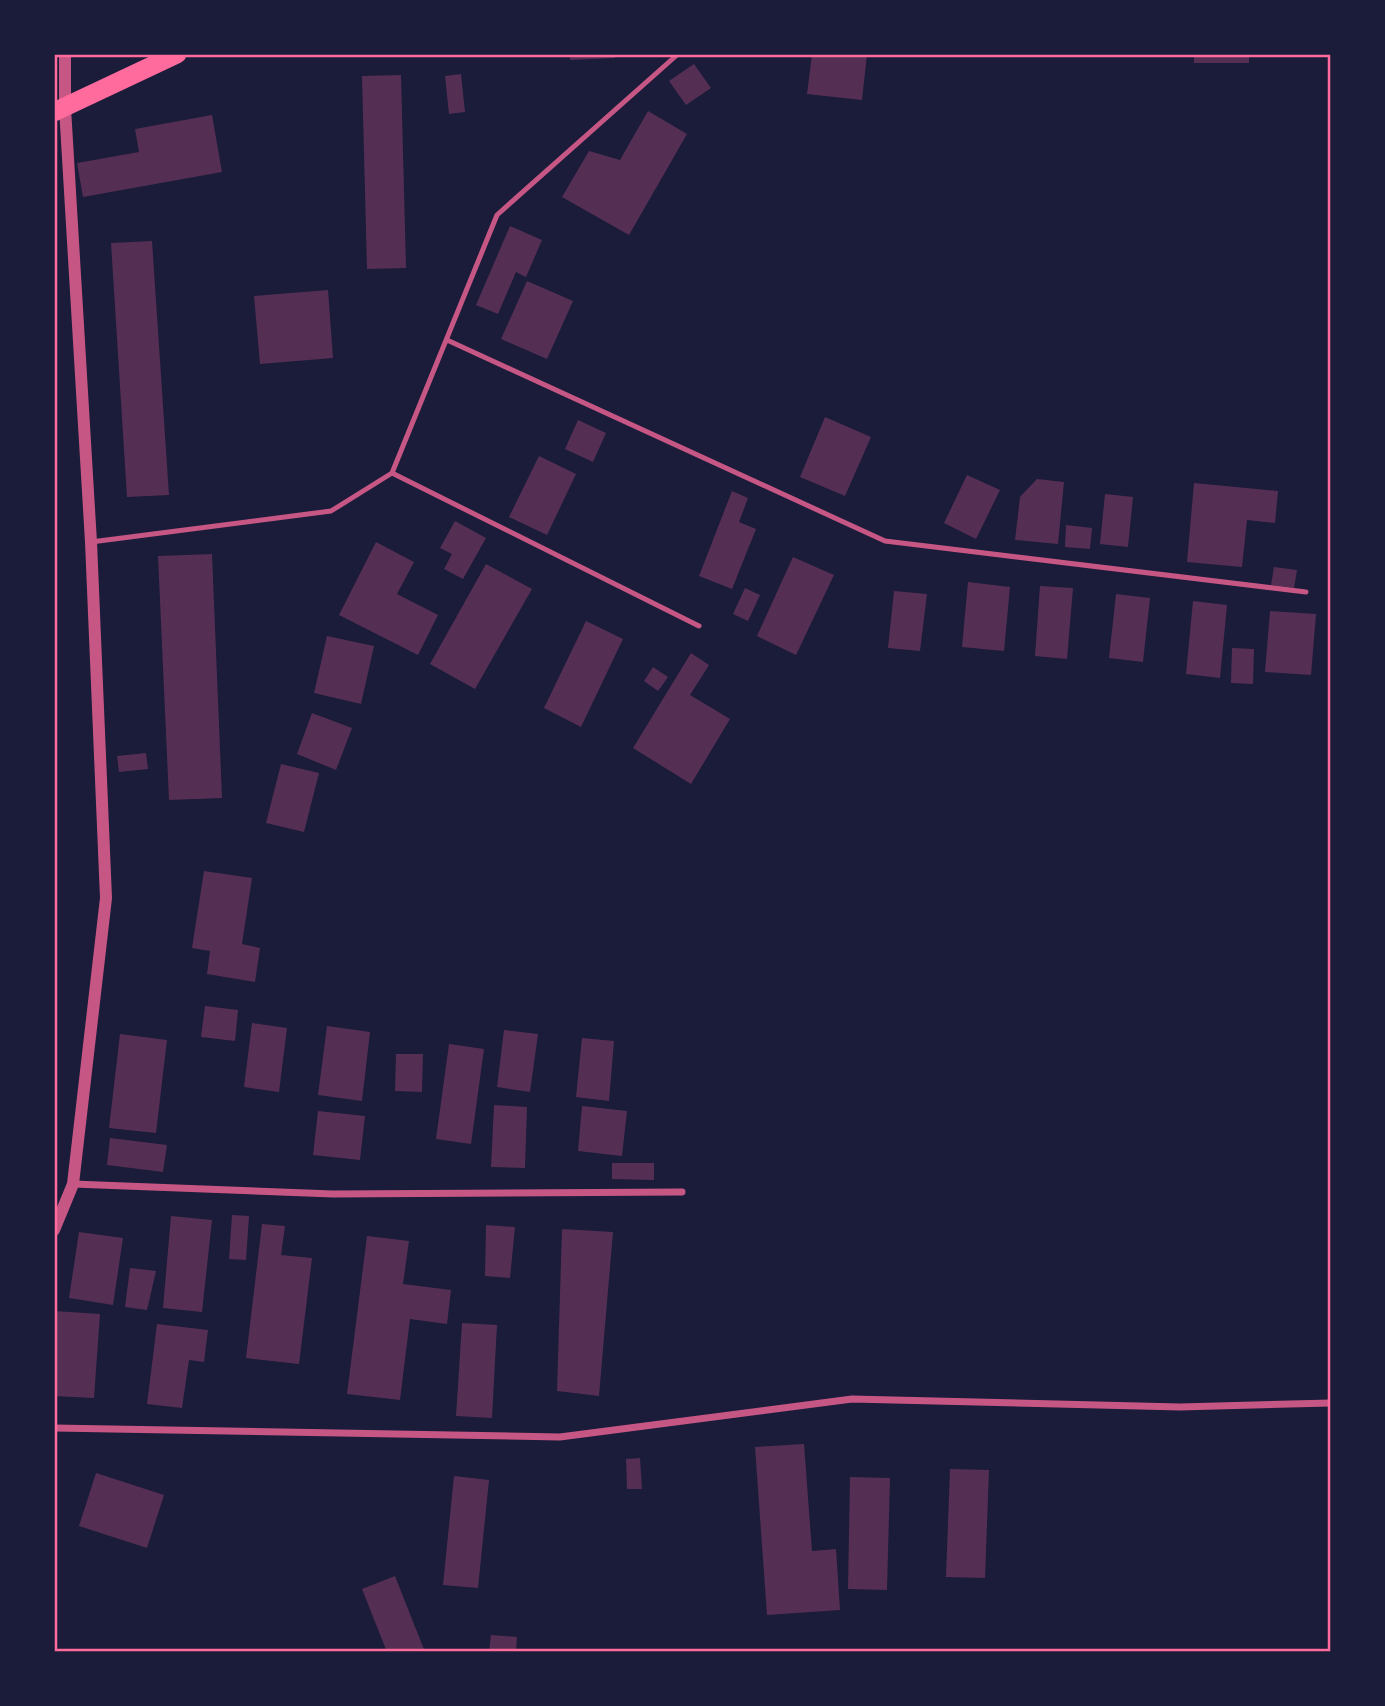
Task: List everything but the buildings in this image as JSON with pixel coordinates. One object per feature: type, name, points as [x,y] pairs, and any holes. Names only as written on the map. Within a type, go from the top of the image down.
[{"type":"highway","points":[[59,109],[177,54]]},
{"type":"street","points":[[54,1230],[73,1184],[107,898],[91,541],[59,109],[65,54]]},
{"type":"street","points":[[73,1184],[333,1194],[682,1192]]},
{"type":"street","points":[[54,1428],[559,1437],[852,1399],[1180,1407],[1331,1403]]},
{"type":"lane","points":[[91,541],[331,511],[392,473],[497,215],[678,54]]},
{"type":"lane","points":[[446,340],[885,541],[1306,592]]},
{"type":"lane","points":[[392,473],[699,626]]}]
